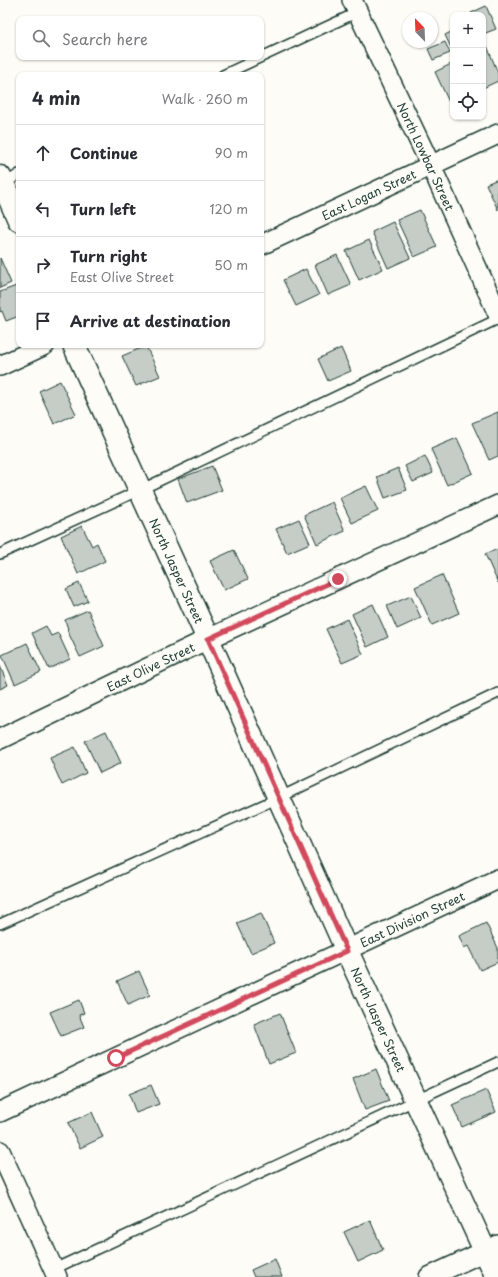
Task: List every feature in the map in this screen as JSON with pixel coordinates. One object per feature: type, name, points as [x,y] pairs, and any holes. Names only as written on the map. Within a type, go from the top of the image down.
[{"type":"street","name":"North Lowbar Street","points":[[355,6],[431,166],[498,314]]},
{"type":"street","name":"East Logan Street","points":[[264,244],[498,134]]},
{"type":"street","points":[[6,181],[16,211]]},
{"type":"street","points":[[0,366],[39,348]]},
{"type":"street","name":"North Jasper Street","points":[[75,348],[208,639],[347,951],[416,1100],[492,1248],[497,1277]]},
{"type":"street","name":"East Olive Street","points":[[0,739],[208,639],[498,505]]},
{"type":"street","name":"East Division Street","points":[[0,1112],[347,951],[498,879]]},
{"type":"street","points":[[0,1150],[55,1273]]},
{"type":"street","points":[[429,1277],[492,1248]]},
{"type":"lane","points":[[264,54],[355,6]]},
{"type":"lane","points":[[229,72],[252,60]]},
{"type":"lane","points":[[0,554],[140,490],[498,319]]},
{"type":"lane","points":[[0,924],[278,798],[498,693]]},
{"type":"lane","points":[[55,1273],[498,1062]]},
{"type":"building","points":[[486,6],[496,29],[486,33],[486,12],[473,12]]},
{"type":"building","points":[[450,32],[450,46],[445,35]]},
{"type":"building","points":[[445,42],[450,53],[433,60],[428,49],[438,48],[438,45]]},
{"type":"building","points":[[486,46],[498,73],[498,81],[486,87],[486,48]]},
{"type":"building","points":[[450,64],[449,102],[435,72]]},
{"type":"building","points":[[498,179],[498,210],[486,184]]},
{"type":"building","points":[[420,210],[437,247],[414,257],[397,220]]},
{"type":"building","points":[[393,222],[410,258],[388,268],[372,232]]},
{"type":"building","points":[[369,240],[383,269],[359,280],[346,251]]},
{"type":"building","points":[[337,255],[351,285],[328,295],[315,265]]},
{"type":"building","points":[[0,258],[11,283],[0,288]]},
{"type":"building","points":[[306,269],[319,295],[296,306],[283,280]]},
{"type":"building","points":[[16,286],[16,317],[6,321],[2,311],[0,312],[0,292]]},
{"type":"building","points":[[141,348],[147,348],[160,376],[136,386],[122,356]]},
{"type":"building","points":[[341,348],[351,371],[328,381],[318,359]]},
{"type":"building","points":[[60,381],[76,414],[54,424],[39,391]]},
{"type":"building","points":[[498,412],[498,456],[489,460],[472,423]]},
{"type":"building","points":[[457,438],[473,473],[447,485],[431,449]]},
{"type":"building","points":[[425,456],[433,473],[413,482],[405,466]]},
{"type":"building","points":[[212,466],[222,490],[187,503],[178,479]]},
{"type":"building","points":[[398,468],[407,490],[385,498],[377,477]]},
{"type":"building","points":[[366,486],[378,511],[352,523],[340,498]]},
{"type":"building","points":[[332,502],[345,531],[317,544],[304,515]]},
{"type":"building","points":[[299,519],[310,543],[287,553],[276,529]]},
{"type":"building","points":[[82,526],[92,546],[97,543],[105,561],[78,574],[61,536]]},
{"type":"building","points":[[498,549],[498,583],[485,554]]},
{"type":"building","points":[[234,550],[248,579],[224,590],[210,561]]},
{"type":"building","points":[[442,575],[459,613],[432,625],[415,587]]},
{"type":"building","points":[[79,583],[88,601],[74,607],[66,589]]},
{"type":"building","points":[[411,596],[421,618],[397,629],[387,606]]},
{"type":"building","points":[[373,604],[388,637],[367,647],[352,614]]},
{"type":"building","points":[[88,610],[104,646],[80,657],[67,630],[65,620]]},
{"type":"building","points":[[347,619],[363,654],[342,663],[326,629]]},
{"type":"building","points":[[46,626],[51,636],[58,633],[70,659],[49,669],[32,633]]},
{"type":"building","points":[[27,643],[41,672],[15,684],[2,655]]},
{"type":"building","points":[[0,666],[8,685],[0,689]]},
{"type":"building","points":[[106,731],[121,763],[100,773],[85,741]]},
{"type":"building","points":[[75,747],[86,773],[62,785],[50,758]]},
{"type":"building","points":[[261,913],[274,943],[251,953],[237,923]]},
{"type":"building","points":[[486,923],[498,948],[498,962],[480,970],[468,946],[464,948],[459,936]]},
{"type":"building","points":[[139,971],[150,995],[128,1005],[117,981]]},
{"type":"building","points":[[79,1000],[84,1013],[79,1015],[84,1027],[61,1036],[50,1012]]},
{"type":"building","points":[[280,1013],[296,1053],[269,1064],[254,1024]]},
{"type":"building","points":[[376,1069],[389,1101],[365,1110],[353,1079]]},
{"type":"building","points":[[151,1085],[159,1104],[136,1113],[129,1094]]},
{"type":"building","points":[[486,1090],[496,1112],[462,1127],[452,1105]]},
{"type":"building","points":[[92,1112],[103,1137],[80,1148],[68,1123]]},
{"type":"building","points":[[370,1220],[383,1250],[358,1262],[344,1232]]},
{"type":"building","points":[[275,1259],[282,1277],[254,1277],[251,1270]]},
{"type":"route","points":[[116,1058],[347,951],[208,639],[338,579]]}]
